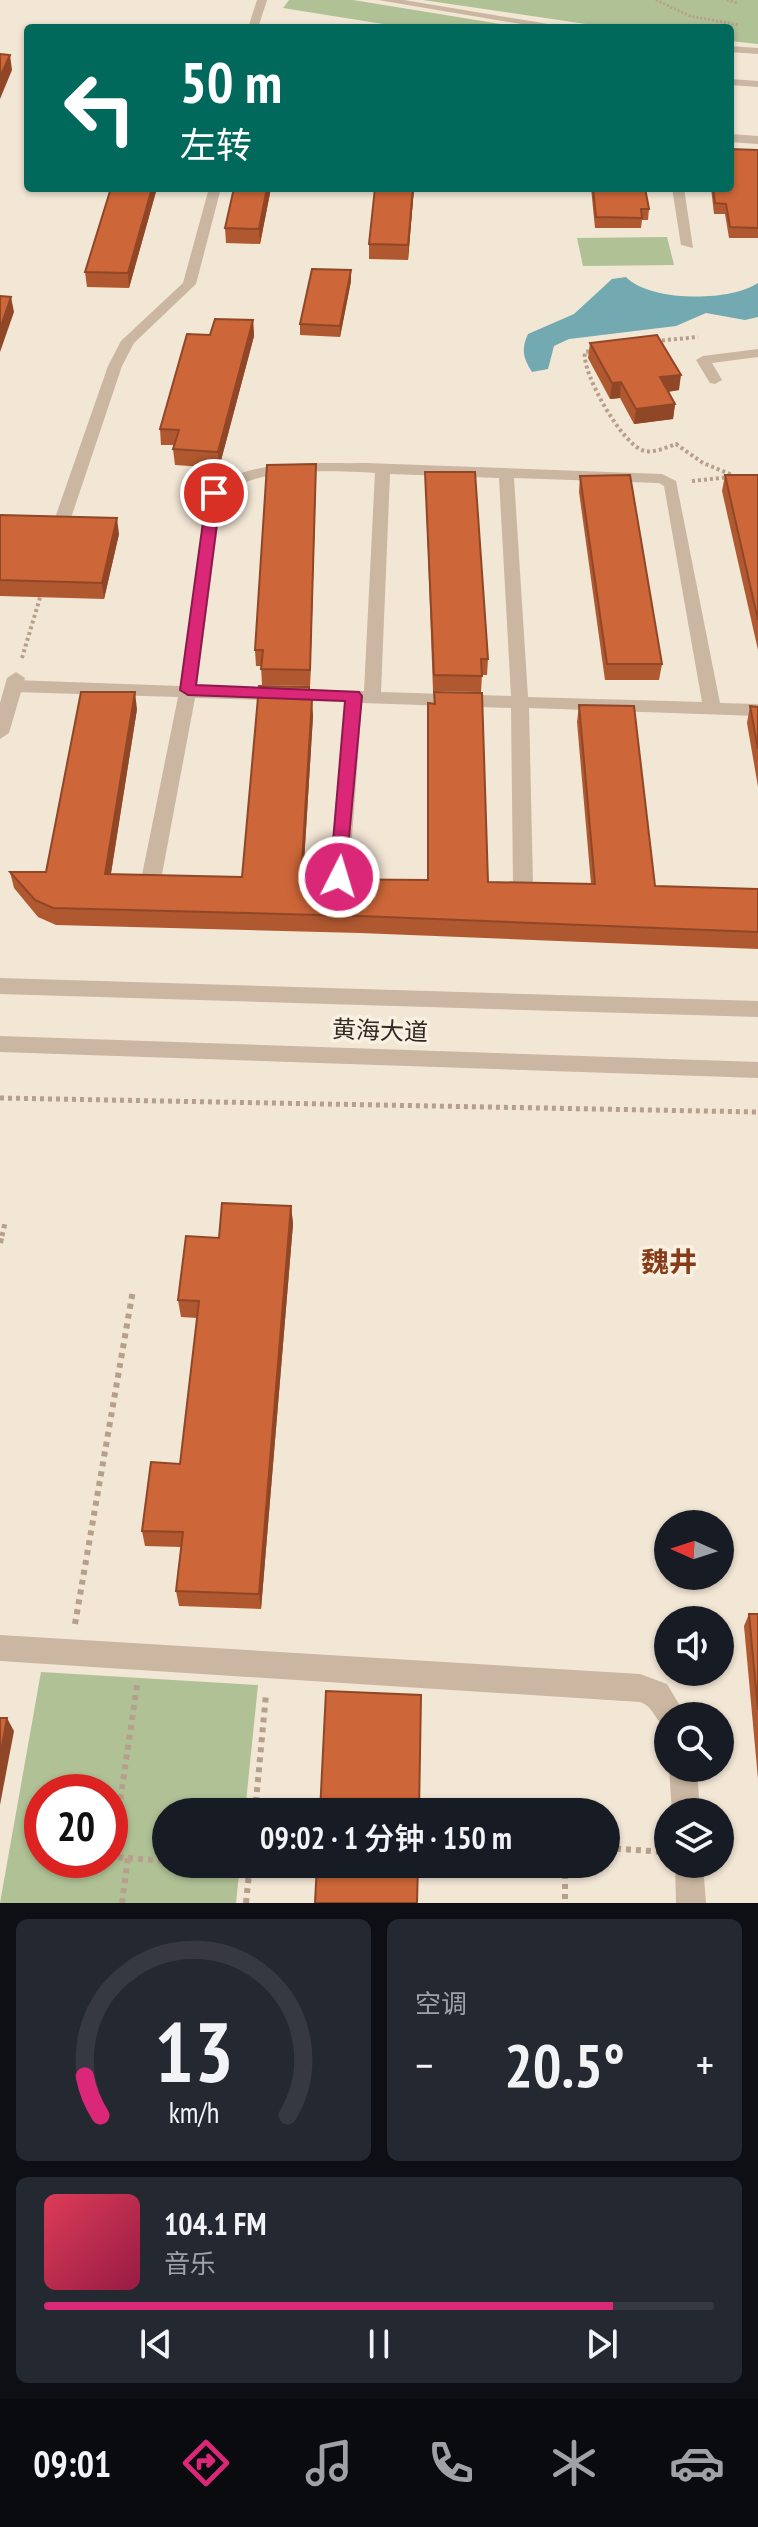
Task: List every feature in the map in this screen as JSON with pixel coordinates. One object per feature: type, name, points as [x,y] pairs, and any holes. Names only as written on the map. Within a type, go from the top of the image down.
[{"type":"street","points":[[254,24],[262,0]]},
{"type":"street","points":[[383,0],[541,24]]},
{"type":"street","points":[[734,49],[758,51]]},
{"type":"street","points":[[734,82],[758,84]]},
{"type":"street","points":[[734,138],[758,140]]},
{"type":"street","points":[[64,515],[115,366],[128,341],[189,284],[214,192]]},
{"type":"street","points":[[679,192],[688,245]]},
{"type":"street","points":[[715,380],[703,360],[758,353]]},
{"type":"street","points":[[150,885],[188,690],[214,493],[224,485],[277,469],[383,469],[662,479],[671,484],[712,709]]},
{"type":"street","points":[[339,877],[363,696],[383,469]]},
{"type":"street","points":[[506,473],[520,702],[523,884]]},
{"type":"street","points":[[0,733],[15,682],[758,710]]},
{"type":"street","name":"黄海大道","points":[[0,986],[758,1009]]},
{"type":"street","name":"黄海大道","points":[[0,1044],[758,1070]]},
{"type":"street","points":[[0,1648],[640,1688],[657,1694],[662,1702]]},
{"type":"street","points":[[690,1878],[691,1903]]},
{"type":"path","points":[[656,0],[690,16],[731,24]]},
{"type":"path","points":[[727,0],[737,3]]},
{"type":"path","points":[[734,24],[747,27]]},
{"type":"path","points":[[646,343],[713,337],[720,340],[733,356]]},
{"type":"path","points":[[600,349],[585,352],[583,362],[626,440],[642,451],[654,451],[676,444],[703,463],[736,477]]},
{"type":"path","points":[[671,484],[747,478]]},
{"type":"path","points":[[15,682],[42,589]]},
{"type":"path","points":[[0,1098],[758,1112]]},
{"type":"path","points":[[0,1243],[5,1223]]},
{"type":"path","points":[[70,1652],[133,1290]]},
{"type":"path","points":[[124,1774],[141,1657]]},
{"type":"path","points":[[256,1798],[269,1665]]},
{"type":"path","points":[[620,1849],[654,1851]]},
{"type":"path","points":[[128,1858],[152,1860]]},
{"type":"path","points":[[122,1903],[125,1878]]},
{"type":"path","points":[[246,1903],[249,1878]]},
{"type":"path","points":[[565,1878],[565,1903]]},
{"type":"green space","points":[[289,0],[353,0],[500,24],[383,24],[283,8]]},
{"type":"green space","points":[[423,0],[758,0],[758,44],[734,41],[734,24],[586,24]]},
{"type":"green space","points":[[667,237],[674,265],[583,266],[577,238]]},
{"type":"green space","points":[[41,1672],[258,1685],[246,1798],[152,1798],[152,1878],[239,1878],[236,1903],[0,1903]]},
{"type":"water","points":[[626,277],[653,291],[690,296],[729,294],[758,283],[758,317],[745,320],[706,313],[676,326],[569,339],[554,346],[548,369],[532,372],[524,353],[528,334],[574,314],[612,279]]},
{"type":"building","points":[[0,54],[10,55],[0,77]]},
{"type":"building","points":[[734,149],[758,150],[758,228],[730,227],[726,204],[715,203],[714,192],[734,192]]},
{"type":"building","points":[[110,192],[151,192],[128,273],[85,272]]},
{"type":"building","points":[[233,192],[266,192],[259,229],[225,228]]},
{"type":"building","points":[[375,192],[413,192],[408,245],[369,244]]},
{"type":"building","points":[[593,192],[646,192],[649,209],[641,209],[642,218],[596,217]]},
{"type":"building","points":[[312,269],[351,270],[340,326],[300,324]]},
{"type":"building","points":[[0,296],[11,297],[0,329]]},
{"type":"building","points":[[215,319],[253,320],[218,452],[173,449],[179,430],[160,429],[187,334],[210,335]]},
{"type":"building","points":[[657,335],[681,375],[660,377],[675,404],[636,409],[621,382],[612,383],[590,343]]},
{"type":"building","points":[[316,464],[310,670],[261,669],[263,650],[255,650],[267,465]]},
{"type":"building","points":[[425,472],[475,472],[488,659],[481,659],[482,676],[434,675]]},
{"type":"building","points":[[630,475],[662,664],[607,664],[580,476]]},
{"type":"building","points":[[725,475],[758,475],[758,620]]},
{"type":"building","points":[[0,515],[117,518],[102,583],[0,580]]},
{"type":"building","points":[[259,686],[309,687],[309,699],[312,699],[301,879],[428,880],[428,703],[435,704],[434,692],[482,693],[488,882],[595,884],[579,705],[634,706],[655,886],[758,889],[758,932],[360,916],[53,908],[35,900],[10,872],[46,872],[81,692],[135,692],[105,874],[242,877]]},
{"type":"building","points":[[750,706],[758,707],[758,749]]},
{"type":"building","points":[[222,1203],[291,1206],[259,1594],[176,1591],[183,1532],[142,1531],[151,1462],[180,1464],[199,1301],[178,1300],[186,1236],[219,1238]]},
{"type":"building","points":[[749,1614],[758,1614],[758,1710]]},
{"type":"building","points":[[326,1691],[421,1695],[419,1798],[321,1798]]},
{"type":"building","points":[[0,1718],[7,1718],[0,1757]]},
{"type":"building","points":[[316,1878],[418,1878],[417,1903],[315,1903]]},
{"type":"district","name":"魏井","points":[[669,1262]]},
{"type":"route","points":[[214,493],[188,690],[354,696],[339,877]]}]
